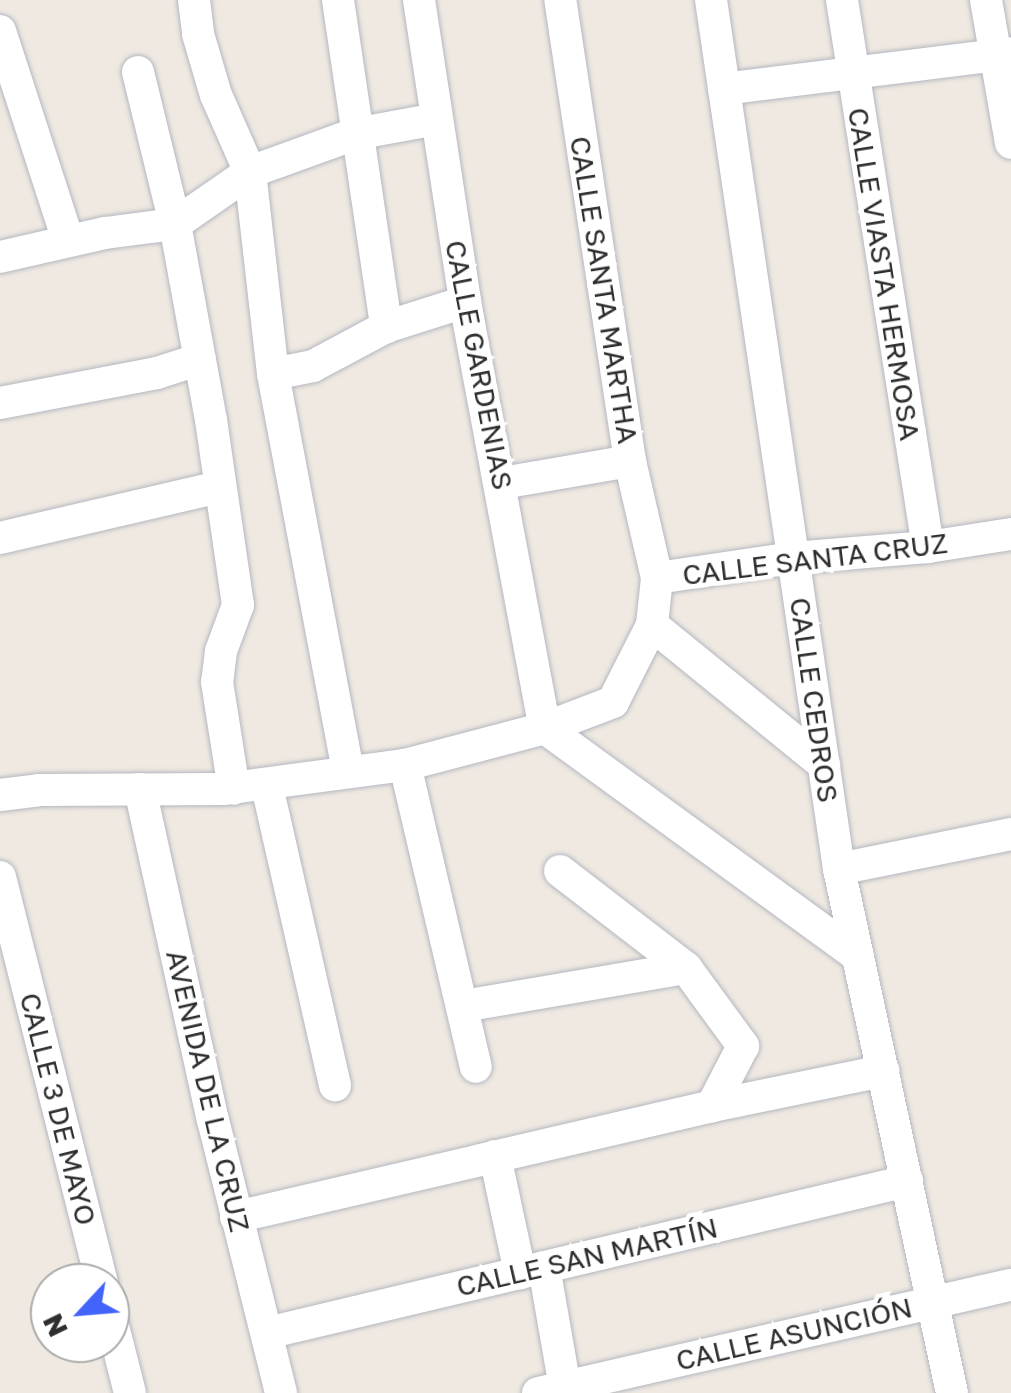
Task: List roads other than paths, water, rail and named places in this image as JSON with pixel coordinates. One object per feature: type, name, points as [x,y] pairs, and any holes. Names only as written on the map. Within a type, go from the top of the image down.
[{"type":"street","points":[[194,0],[198,34],[216,95],[250,172],[273,374],[348,772]]},
{"type":"street","points":[[338,0],[386,327]]},
{"type":"street","name":"CALLE GARDENIAS","points":[[420,0],[465,302],[545,728]]},
{"type":"street","name":"CALLE SANTA MARTHA","points":[[560,0],[630,461],[657,578]]},
{"type":"street","name":"CALLE CEDROS","points":[[711,0],[840,869],[952,1393]]},
{"type":"street","name":"CALLE VIASTA HERMOSA","points":[[842,0],[928,547]]},
{"type":"street","points":[[986,0],[1002,54],[1011,143]]},
{"type":"street","points":[[0,31],[14,123],[68,240]]},
{"type":"street","points":[[724,89],[1002,54]]},
{"type":"street","points":[[138,72],[175,224],[238,604],[221,650],[217,682],[335,1086]]},
{"type":"street","points":[[0,257],[68,240],[175,224],[250,172],[355,134],[437,119]]},
{"type":"street","points":[[273,374],[312,366],[386,327],[465,302]]},
{"type":"street","points":[[0,403],[157,373],[200,359]]},
{"type":"street","points":[[502,483],[630,461]]},
{"type":"street","points":[[0,538],[219,487]]},
{"type":"street","name":"CALLE SANTA CRUZ","points":[[0,795],[250,787],[405,765],[545,728],[613,702],[652,624],[657,578],[793,558],[928,547],[1011,534]]},
{"type":"street","points":[[652,624],[824,765]]},
{"type":"street","points":[[545,728],[858,956]]},
{"type":"street","points":[[405,765],[476,1067]]},
{"type":"street","name":"AVENIDA DE LA CRUZ","points":[[140,789],[236,1217],[281,1393]]},
{"type":"street","points":[[840,869],[1011,834]]},
{"type":"street","points":[[560,871],[686,968],[743,1046],[712,1106]]},
{"type":"street","name":"CALLE 3 DE MAYO","points":[[0,876],[97,1263]]},
{"type":"street","points":[[463,1006],[686,968]]},
{"type":"street","points":[[236,1217],[712,1106],[883,1071]]},
{"type":"street","points":[[496,1156],[532,1270],[552,1390]]},
{"type":"street","name":"CALLE SAN MARTÍN","points":[[267,1332],[907,1182]]},
{"type":"street","name":"CALLE ASUNCIÓN","points":[[552,1390],[1011,1285]]},
{"type":"street","points":[[122,1363],[130,1393]]}]
